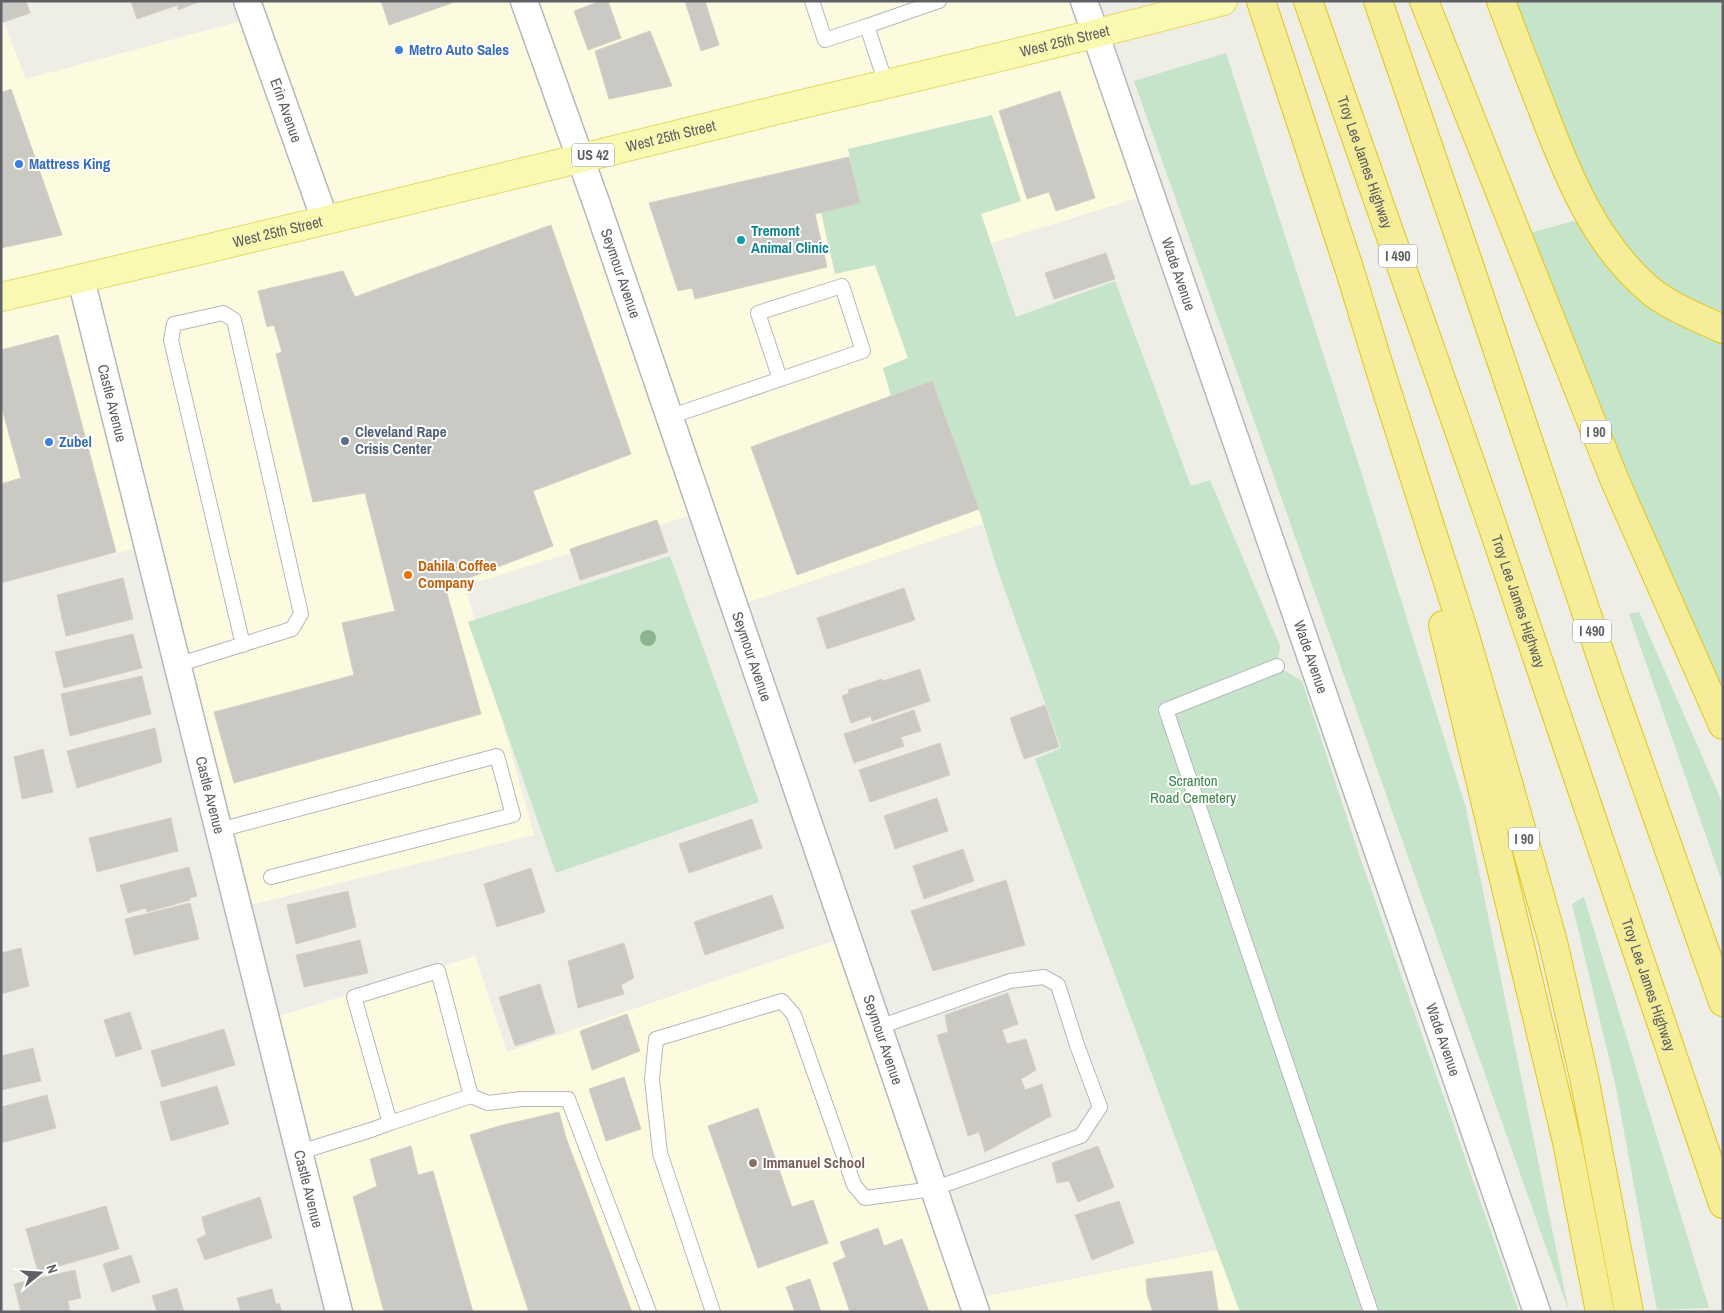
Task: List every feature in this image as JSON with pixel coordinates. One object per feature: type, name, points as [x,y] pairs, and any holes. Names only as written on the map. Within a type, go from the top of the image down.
[{"type":"highway","name":"I 90","points":[[1261,1],[1350,271],[1463,629],[1553,942],[1584,1078],[1628,1312]]},
{"type":"highway","name":"Troy Lee James Highway","points":[[1308,1],[1490,519],[1723,1204]]},
{"type":"highway","name":"I 490","points":[[1378,1],[1612,689],[1723,1002]]},
{"type":"highway","name":"I 90","points":[[1424,1],[1616,481],[1723,725]]},
{"type":"highway","points":[[1501,1],[1564,166],[1589,216],[1624,265],[1653,292],[1690,315],[1723,329]]},
{"type":"highway","points":[[1382,376],[1534,1002],[1566,1142],[1600,1312]]},
{"type":"main road","name":"West 25th Street","points":[[1,297],[210,249],[1223,1]]},
{"type":"street","name":"Erin Avenue","points":[[246,1],[325,220]]},
{"type":"street","name":"Seymour Avenue","points":[[524,1],[581,159],[976,1312]]},
{"type":"street","name":"Wade Avenue","points":[[1084,1],[1537,1312]]},
{"type":"street","name":"Castle Avenue","points":[[81,279],[339,1312]]},
{"type":"lane","points":[[812,1],[825,40],[867,26],[919,4],[940,1]]},
{"type":"lane","points":[[867,26],[886,84]]},
{"type":"lane","points":[[669,417],[863,351],[842,286],[758,313],[780,379]]},
{"type":"lane","points":[[177,665],[243,645],[292,630],[301,614],[234,320],[224,313],[174,324],[171,340],[243,645]]},
{"type":"lane","points":[[1277,666],[1166,710],[1371,1312]]},
{"type":"lane","points":[[219,830],[497,756],[513,815],[271,876]]},
{"type":"lane","points":[[390,1123],[354,997],[438,971],[471,1096]]},
{"type":"lane","points":[[713,1312],[660,1153],[652,1079],[656,1039],[782,1001],[794,1015],[854,1184],[865,1198],[933,1189],[1081,1136],[1100,1107],[1077,1045],[1058,984],[1044,977],[1010,981],[879,1027]]},
{"type":"lane","points":[[300,1152],[471,1096],[488,1102],[522,1099],[568,1099],[650,1312]]},
{"type":"shaded area","points":[[247,1],[1084,1],[1151,194],[894,273],[983,524],[734,607],[701,512],[465,586],[534,835],[238,908],[148,546],[1,580],[1,15],[26,79],[252,18]]},
{"type":"shaded area","points":[[848,936],[972,1299],[1217,1250],[1240,1312],[339,1312],[266,1020],[475,956],[507,1052]]},
{"type":"green space","points":[[1501,1],[1723,1],[1723,725],[1518,236],[1589,217]]},
{"type":"green space","points":[[1226,53],[1358,462],[1466,808],[1569,1312],[1134,81]]},
{"type":"green space","name":"Scranton Road Cemetery","points":[[992,115],[1021,201],[981,214],[1016,317],[1115,281],[1191,486],[1210,480],[1280,646],[1277,666],[1302,681],[1361,860],[1519,1312],[1240,1312],[1035,759],[1061,748],[996,565],[979,509],[932,381],[891,396],[883,368],[908,358],[875,265],[835,274],[821,212],[859,203],[848,149]]},
{"type":"green space","points":[[670,556],[759,802],[556,873],[468,622]]},
{"type":"green space","points":[[1639,612],[1723,804],[1723,885],[1629,614]]},
{"type":"green space","points":[[1584,897],[1709,1308],[1657,1310],[1615,1083],[1572,904]]},
{"type":"building","points":[[1,1],[26,1],[30,13],[1,23]]},
{"type":"building","points":[[131,1],[201,1],[178,10],[178,5],[137,19]]},
{"type":"building","points":[[381,1],[451,1],[452,3],[389,25]]},
{"type":"building","points":[[601,1],[608,1],[621,38],[588,50],[574,11]]},
{"type":"building","points":[[685,1],[705,1],[719,45],[701,51]]},
{"type":"building","points":[[650,31],[672,86],[609,99],[595,51]]},
{"type":"building","name":"Mattress King","points":[[11,89],[62,235],[1,248],[1,93]]},
{"type":"building","points":[[1060,91],[1095,198],[1056,211],[1049,192],[1027,199],[999,111]]},
{"type":"building","name":"Tremont Animal Clinic","points":[[849,157],[860,203],[815,214],[827,267],[695,299],[692,288],[678,291],[649,203]]},
{"type":"building","points":[[551,225],[631,454],[533,491],[553,546],[445,587],[481,714],[234,783],[214,712],[354,675],[342,623],[395,611],[365,493],[313,502],[276,354],[282,352],[274,325],[267,327],[258,291],[343,271],[355,297]]},
{"type":"building","points":[[1106,253],[1115,279],[1054,299],[1045,273]]},
{"type":"building","name":"Zubel","points":[[58,335],[116,552],[1,583],[1,484],[21,478],[1,405],[1,350]]},
{"type":"building","points":[[932,381],[979,509],[797,575],[751,447]]},
{"type":"building","points":[[657,520],[668,552],[580,580],[570,549]]},
{"type":"building","points":[[123,578],[133,619],[66,636],[57,595]]},
{"type":"building","points":[[904,588],[915,620],[827,649],[817,618]]},
{"type":"building","points":[[133,634],[142,668],[64,688],[55,652]]},
{"type":"building","points":[[920,669],[930,701],[872,721],[871,716],[851,723],[842,696],[849,693],[848,690]]},
{"type":"building","points":[[142,676],[151,714],[70,736],[61,694]]},
{"type":"building","points":[[1045,705],[1059,747],[1024,759],[1010,718]]},
{"type":"building","points":[[914,710],[921,731],[901,737],[904,746],[854,763],[844,734]]},
{"type":"building","points":[[155,728],[162,762],[77,788],[67,751]]},
{"type":"building","points":[[940,743],[950,775],[870,802],[859,770]]},
{"type":"building","points":[[43,749],[53,792],[22,799],[14,757]]},
{"type":"building","points":[[937,798],[948,831],[895,849],[884,816]]},
{"type":"building","points":[[171,818],[178,851],[97,872],[89,838]]},
{"type":"building","points":[[752,819],[762,848],[689,873],[679,844]]},
{"type":"building","points":[[963,849],[974,881],[924,899],[913,866]]},
{"type":"building","points":[[189,867],[197,896],[190,898],[190,900],[147,912],[146,908],[128,913],[120,885]]},
{"type":"building","points":[[531,868],[545,912],[497,927],[484,884]]},
{"type":"building","points":[[1006,880],[1025,945],[933,971],[911,911]]},
{"type":"building","points":[[348,891],[356,927],[296,944],[287,905]]},
{"type":"building","points":[[772,895],[784,928],[705,955],[694,922]]},
{"type":"building","points":[[190,903],[199,939],[134,955],[125,919]]},
{"type":"building","points":[[360,940],[368,973],[304,987],[296,955]]},
{"type":"building","points":[[624,943],[634,978],[621,985],[624,994],[578,1008],[568,961]]},
{"type":"building","points":[[21,948],[29,986],[1,994],[1,953]]},
{"type":"building","points":[[540,984],[555,1033],[515,1046],[499,997]]},
{"type":"building","points":[[1008,993],[1018,1024],[1002,1030],[1007,1044],[1026,1039],[1036,1070],[1021,1079],[1025,1090],[1042,1084],[1051,1116],[985,1152],[979,1132],[968,1136],[937,1035],[948,1032],[945,1015]]},
{"type":"building","points":[[130,1012],[142,1049],[116,1057],[104,1020]]},
{"type":"building","points":[[627,1014],[640,1051],[592,1070],[580,1031]]},
{"type":"building","points":[[224,1029],[235,1065],[162,1087],[151,1051]]},
{"type":"building","points":[[33,1048],[41,1081],[1,1090],[1,1056]]},
{"type":"building","points":[[624,1077],[641,1129],[606,1141],[589,1089]]},
{"type":"building","points":[[217,1086],[229,1124],[171,1141],[160,1102]]},
{"type":"building","points":[[47,1095],[56,1128],[1,1143],[1,1107]]},
{"type":"building","points":[[758,1108],[792,1207],[813,1200],[828,1243],[758,1268],[708,1126]]},
{"type":"building","points":[[559,1112],[566,1138],[632,1312],[529,1312],[470,1135]]},
{"type":"building","points":[[411,1146],[418,1175],[433,1171],[473,1312],[384,1312],[353,1197],[377,1186],[370,1159]]},
{"type":"building","points":[[1098,1146],[1114,1187],[1078,1202],[1069,1181],[1057,1183],[1052,1163]]},
{"type":"building","points":[[260,1197],[272,1238],[205,1260],[197,1239],[206,1235],[202,1217]]},
{"type":"building","points":[[1119,1201],[1134,1243],[1092,1260],[1075,1215]]},
{"type":"building","points":[[106,1206],[119,1249],[38,1272],[26,1229]]},
{"type":"building","points":[[878,1228],[884,1246],[902,1239],[929,1312],[850,1312],[833,1263],[846,1257],[840,1242]]},
{"type":"building","points":[[131,1255],[140,1282],[112,1292],[103,1264]]},
{"type":"building","points":[[75,1270],[81,1298],[68,1301],[70,1312],[21,1312],[14,1284]]},
{"type":"building","points":[[1212,1271],[1218,1310],[1210,1312],[1153,1312],[1147,1294],[1146,1279]]},
{"type":"building","points":[[810,1279],[821,1312],[795,1312],[786,1287]]},
{"type":"building","points":[[177,1288],[184,1312],[157,1312],[152,1296]]},
{"type":"building","points":[[272,1289],[276,1305],[279,1303],[282,1312],[241,1312],[237,1298]]},
{"type":"place","name":"Metro Auto Sales","points":[[399,50]]},
{"type":"place","name":"Mattress King","points":[[19,164]]},
{"type":"place","name":"Tremont Animal Clinic","points":[[741,240]]},
{"type":"place","name":"Cleveland Rape Crisis Center","points":[[345,441]]},
{"type":"place","name":"Zubel","points":[[49,442]]},
{"type":"place","name":"Dahila Coffee Company","points":[[408,575]]},
{"type":"place","name":"Immanuel School","points":[[753,1163]]}]
